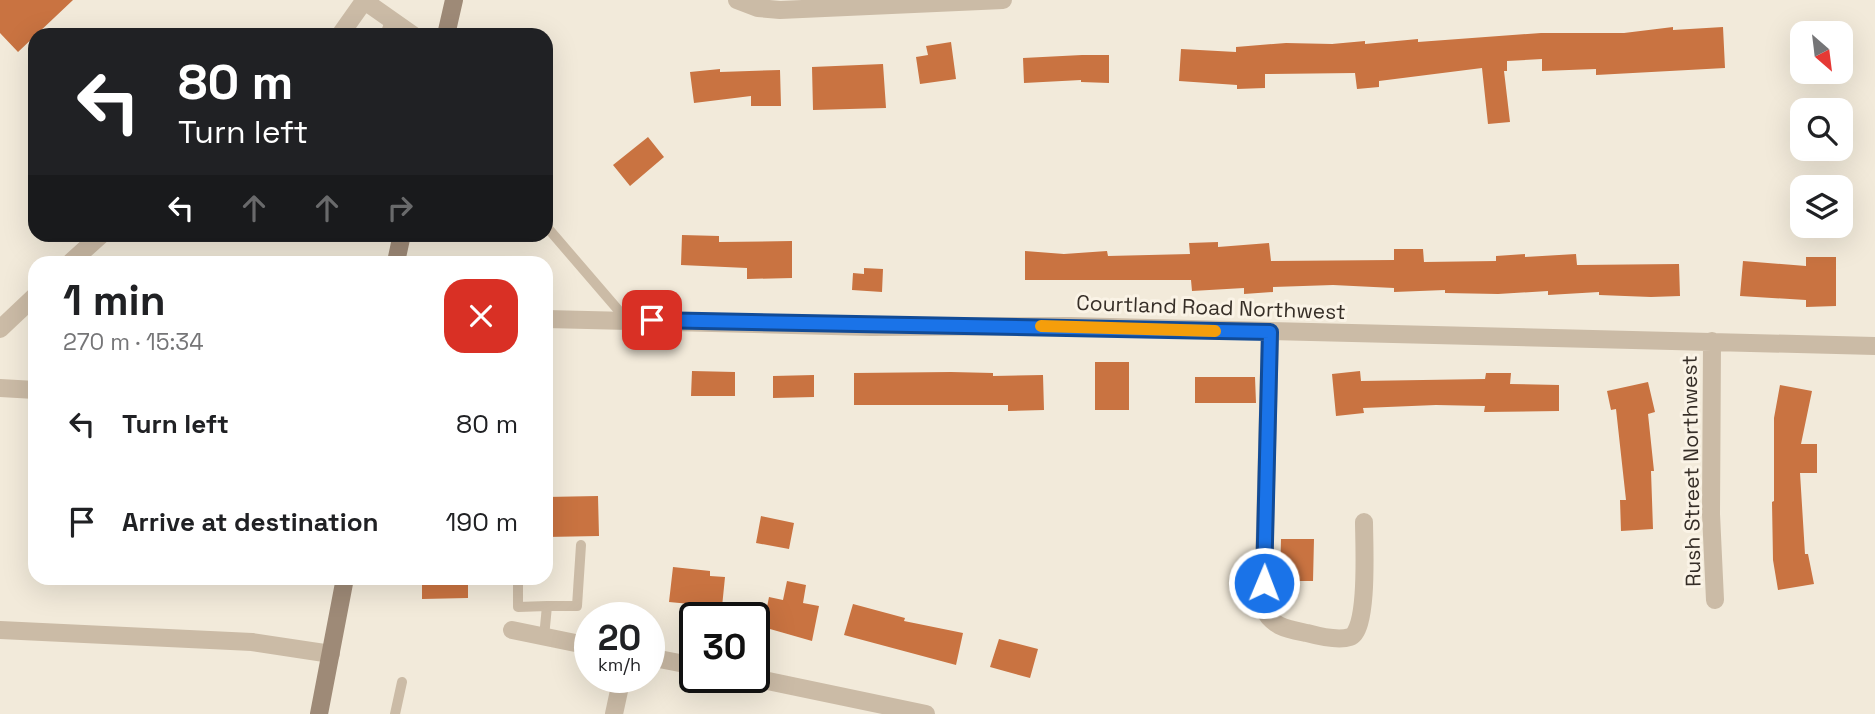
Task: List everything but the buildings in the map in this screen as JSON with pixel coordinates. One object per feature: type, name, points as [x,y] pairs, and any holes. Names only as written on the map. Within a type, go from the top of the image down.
[{"type":"street","points":[[345,28],[364,0],[387,28]]},
{"type":"street","points":[[448,28],[454,0]]},
{"type":"street","points":[[737,0],[758,8],[780,10],[1003,0]]},
{"type":"street","points":[[78,256],[93,242]]},
{"type":"street","points":[[0,329],[28,303]]},
{"type":"street","name":"Courtland Road Northwest","points":[[553,319],[871,327],[1070,326],[1875,346]]},
{"type":"street","points":[[1270,332],[1263,607],[1268,618],[1276,625],[1321,636],[1350,637],[1357,632],[1364,573],[1364,522]]},
{"type":"street","name":"Rush Street Northwest","points":[[1712,341],[1711,514],[1715,600]]},
{"type":"street","points":[[0,388],[28,390]]},
{"type":"street","points":[[319,714],[344,585]]},
{"type":"street","points":[[0,630],[252,642],[331,654]]},
{"type":"street","points":[[512,630],[574,643]]},
{"type":"street","points":[[770,681],[926,714]]},
{"type":"street","points":[[614,714],[619,693]]},
{"type":"lane","points":[[553,234],[626,319]]},
{"type":"lane","points":[[518,585],[518,607],[577,606],[581,545]]},
{"type":"lane","points":[[544,637],[547,606]]},
{"type":"lane","points":[[395,714],[402,682]]},
{"type":"slow traffic","points":[[1041,326],[1215,331]]},
{"type":"route","points":[[652,320],[871,327],[1070,326],[1270,332],[1264,583]]}]
